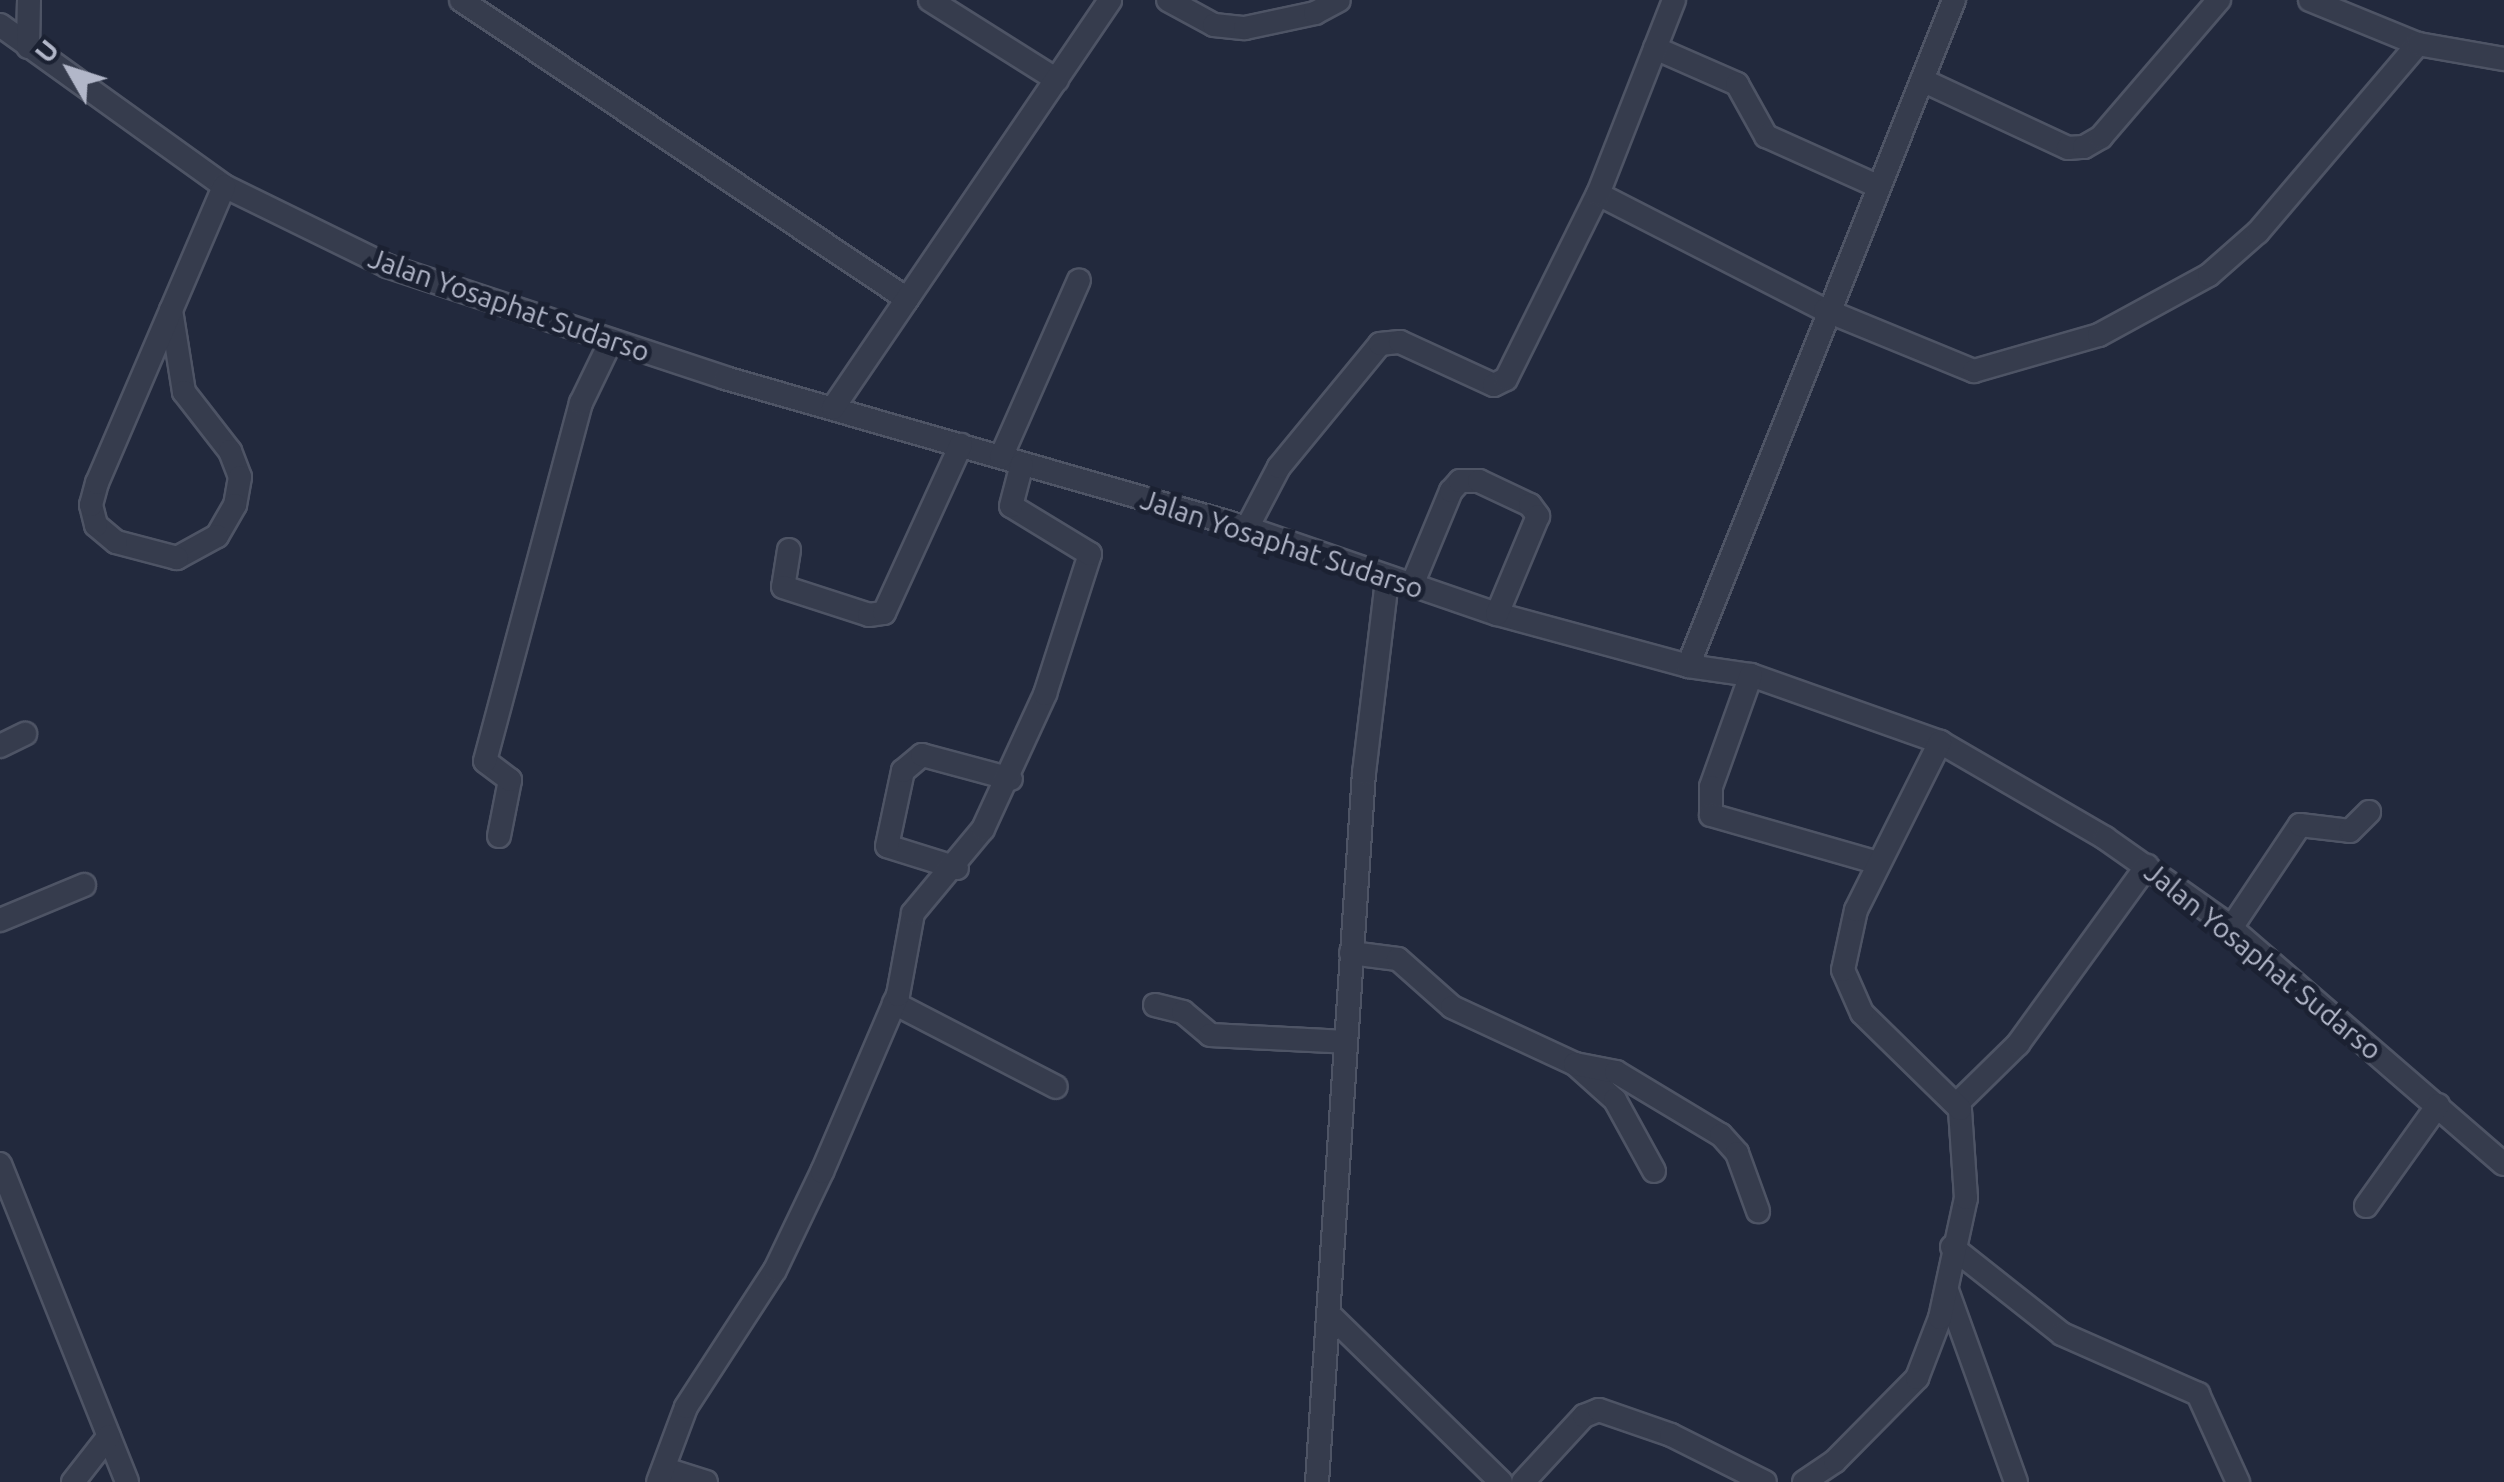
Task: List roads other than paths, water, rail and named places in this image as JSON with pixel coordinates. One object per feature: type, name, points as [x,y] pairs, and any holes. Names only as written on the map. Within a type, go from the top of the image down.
[{"type":"street","points":[[28,48],[30,0]]},
{"type":"street","points":[[460,0],[907,300]]},
{"type":"street","points":[[930,0],[1057,80]]},
{"type":"street","points":[[833,408],[1110,0]]},
{"type":"street","points":[[1168,0],[1214,26],[1244,28],[1315,12],[1339,0]]},
{"type":"street","points":[[1248,528],[1279,467],[1380,344],[1400,342],[1494,385],[1504,382],[1598,194],[1674,0]]},
{"type":"street","points":[[1688,666],[1826,310],[1954,0]]},
{"type":"street","points":[[1922,80],[2068,148],[2084,147],[2102,137],[2219,0]]},
{"type":"street","points":[[2310,0],[2418,44],[2504,59]]},
{"type":"street","name":"Jalan Yosaphat Sudarso","points":[[0,25],[224,186],[388,266],[603,358],[833,408],[954,463],[1011,461],[1163,503],[1248,528],[1387,580],[1497,614],[1688,666],[1750,676],[1940,742],[2147,866],[2231,928],[2504,1164]]},
{"type":"street","points":[[1598,194],[1826,310],[1974,371],[2100,335],[2209,275],[2258,232],[2418,44]]},
{"type":"street","points":[[1655,48],[1737,84],[1759,128],[1773,140],[1878,186]]},
{"type":"street","points":[[171,310],[184,392],[230,451],[240,477],[235,505],[216,536],[177,558],[116,542],[96,524],[91,506],[171,310],[224,186]]},
{"type":"street","points":[[706,1482],[662,1476],[686,1407],[775,1270],[894,1003],[913,913],[957,868],[1011,779],[1090,554],[1010,506],[1011,461],[1079,280]]},
{"type":"street","points":[[498,836],[510,780],[485,761],[603,358]]},
{"type":"street","points":[[789,550],[783,588],[870,615],[884,614],[954,463]]},
{"type":"street","points":[[1412,585],[1451,490],[1471,478],[1537,512],[1497,614]]},
{"type":"street","points":[[1317,1482],[1332,1317],[1351,953],[1387,580]]},
{"type":"street","points":[[1750,676],[1712,787],[1711,815],[1878,863]]},
{"type":"street","points":[[0,746],[25,734]]},
{"type":"street","points":[[1804,1482],[1835,1461],[1917,1378],[1946,1285],[1967,1178],[1956,1104],[1862,1013],[1845,985],[1848,928],[1940,742]]},
{"type":"street","points":[[957,868],[887,846],[902,771],[922,755],[1011,779]]},
{"type":"street","points":[[2231,928],[2300,825],[2350,831],[2369,812]]},
{"type":"street","points":[[1956,1104],[2018,1044],[2147,866]]},
{"type":"street","points":[[0,920],[84,885]]},
{"type":"street","points":[[1351,953],[1398,960],[1452,1007],[1575,1064],[1616,1072],[1721,1135],[1737,1153],[1758,1211]]},
{"type":"street","points":[[894,1003],[1056,1087]]},
{"type":"street","points":[[1155,1005],[1183,1012],[1210,1035],[1346,1042]]},
{"type":"street","points":[[1575,1064],[1614,1100],[1654,1171]]},
{"type":"street","points":[[2366,1206],[2438,1105]]},
{"type":"street","points":[[0,1164],[119,1461],[73,1482]]},
{"type":"street","points":[[1952,1247],[2062,1334],[2198,1394],[2238,1482]]},
{"type":"street","points":[[1946,1285],[2016,1482]]},
{"type":"street","points":[[1332,1317],[1501,1482]]},
{"type":"street","points":[[1523,1482],[1584,1416],[1599,1410],[1671,1435],[1765,1482]]}]
